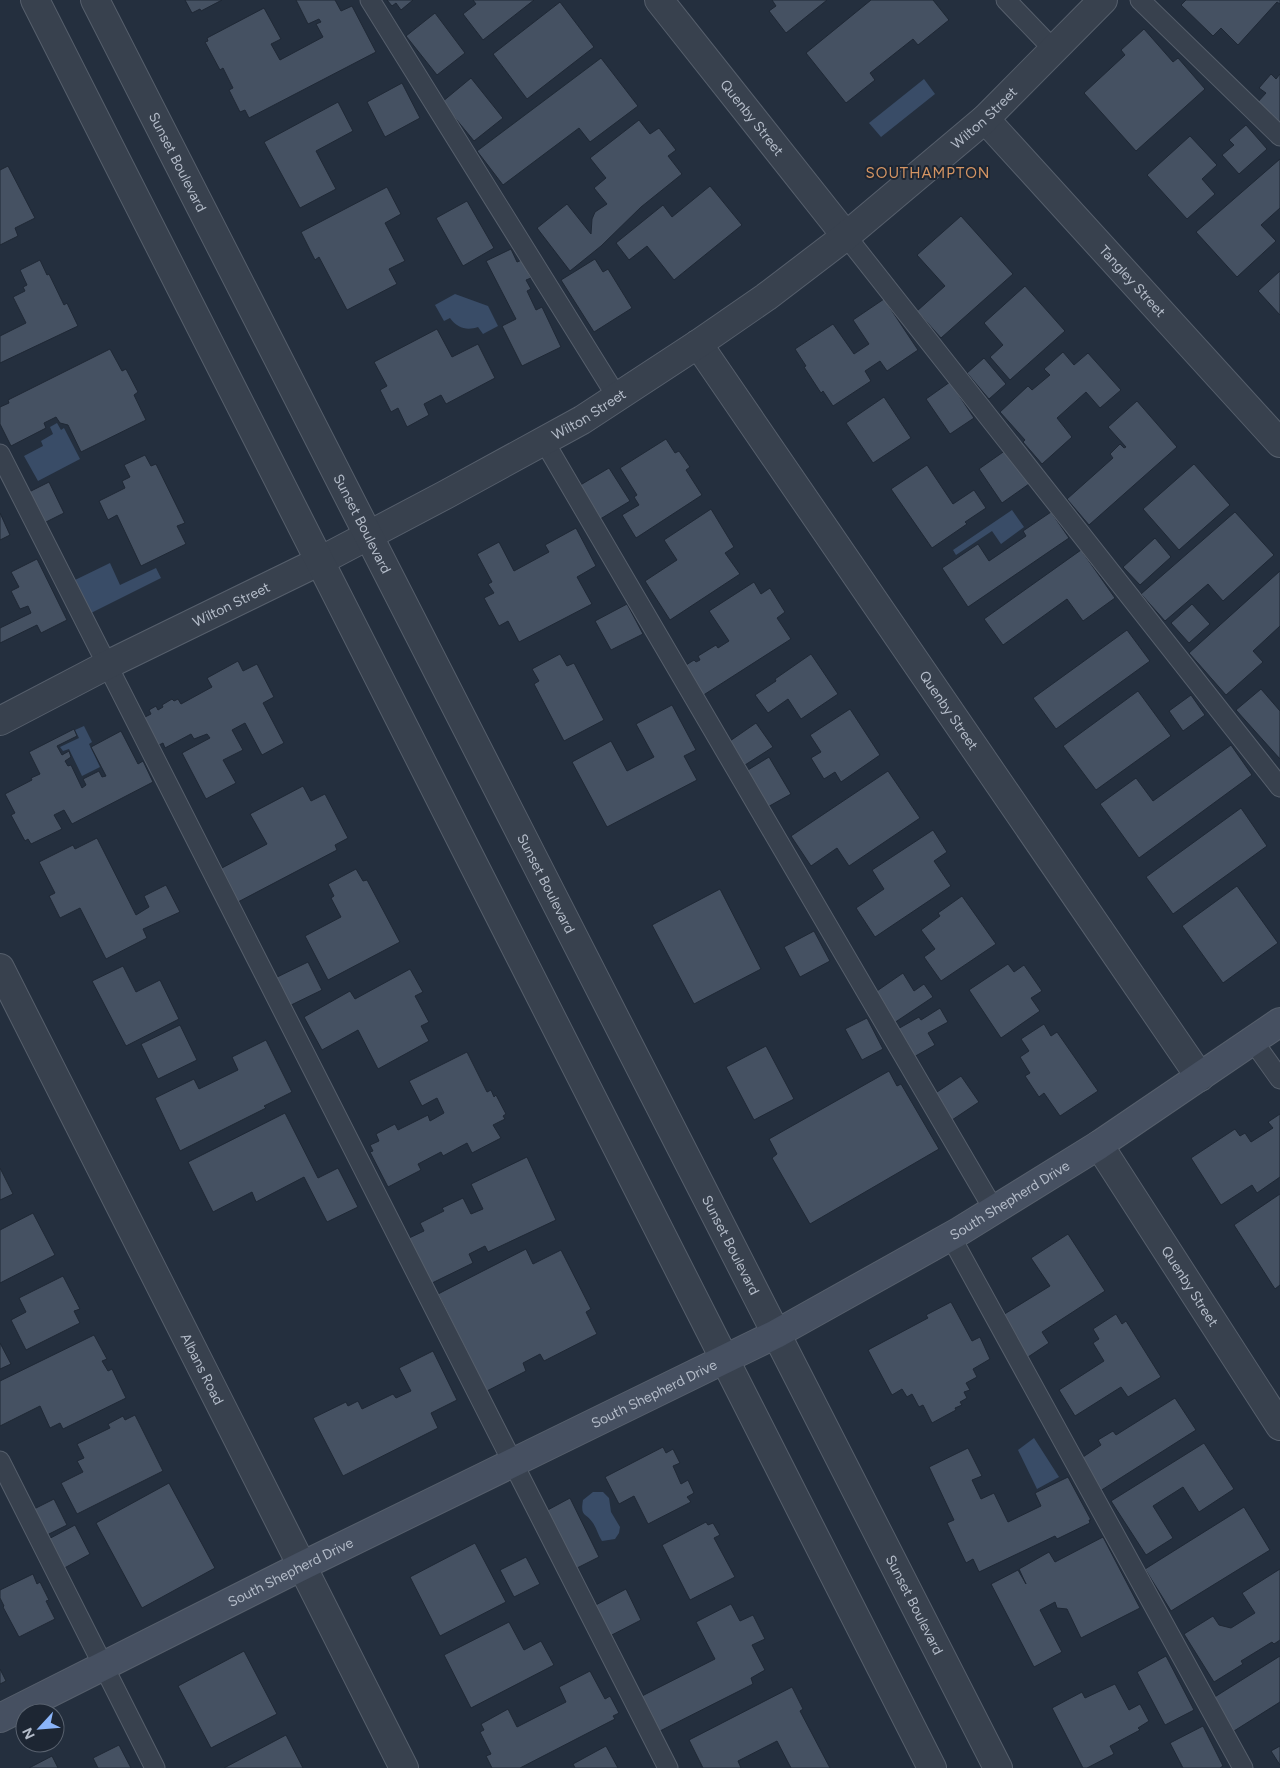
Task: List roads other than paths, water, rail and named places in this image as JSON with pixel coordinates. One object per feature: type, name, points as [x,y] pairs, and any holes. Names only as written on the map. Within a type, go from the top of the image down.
[{"type":"main road","name":"South Shepherd Drive","points":[[0,1718],[302,1566],[776,1334],[951,1236],[1099,1145],[1280,1022]]},
{"type":"street","points":[[35,0],[318,562],[932,1768]]},
{"type":"street","name":"Sunset Boulevard","points":[[95,0],[998,1768]]},
{"type":"street","name":"Quenby Street","points":[[659,0],[846,236]]},
{"type":"street","name":"Wilton Street","points":[[0,721],[107,665],[318,562],[582,420],[766,297],[846,236],[985,119],[1104,0]]},
{"type":"street","name":"Tangley Street","points":[[985,119],[1280,443]]},
{"type":"street","name":"Quenby Street","points":[[698,344],[1200,1077]]},
{"type":"street","name":"Albans Road","points":[[0,968],[404,1768]]},
{"type":"street","name":"Quenby Street","points":[[1099,1145],[1280,1426]]},
{"type":"lane","points":[[370,0],[617,397]]},
{"type":"lane","points":[[1006,0],[1054,50]]},
{"type":"lane","points":[[1140,0],[1280,136]]},
{"type":"lane","points":[[846,236],[1280,787]]},
{"type":"lane","points":[[544,441],[994,1210]]},
{"type":"lane","points":[[0,454],[668,1768]]},
{"type":"lane","points":[[1253,1041],[1280,1079]]},
{"type":"lane","points":[[951,1236],[1243,1768]]},
{"type":"lane","points":[[0,1461],[155,1768]]},
{"type":"water","points":[[924,79],[935,94],[881,137],[869,123]]},
{"type":"water","points":[[455,294],[488,306],[498,326],[483,334],[478,327],[463,328],[450,318],[444,321],[435,305]]},
{"type":"water","points":[[57,423],[61,430],[64,428],[80,459],[38,481],[24,456],[43,446],[41,441],[53,434],[50,427]]},
{"type":"water","points":[[1012,510],[1024,527],[1001,544],[992,531],[956,555],[953,550]]},
{"type":"water","points":[[110,563],[120,585],[156,568],[161,578],[91,613],[75,580]]},
{"type":"water","points":[[84,726],[92,742],[89,744],[100,767],[82,776],[69,749],[63,751],[60,747],[79,738],[75,730]]},
{"type":"water","points":[[1034,1438],[1059,1477],[1037,1489],[1018,1450]]},
{"type":"water","points":[[593,1492],[603,1492],[609,1498],[611,1512],[620,1527],[615,1539],[602,1541],[593,1523],[582,1510],[583,1500]]},
{"type":"district","name":"SOUTHAMPTON","points":[[928,173]]}]
